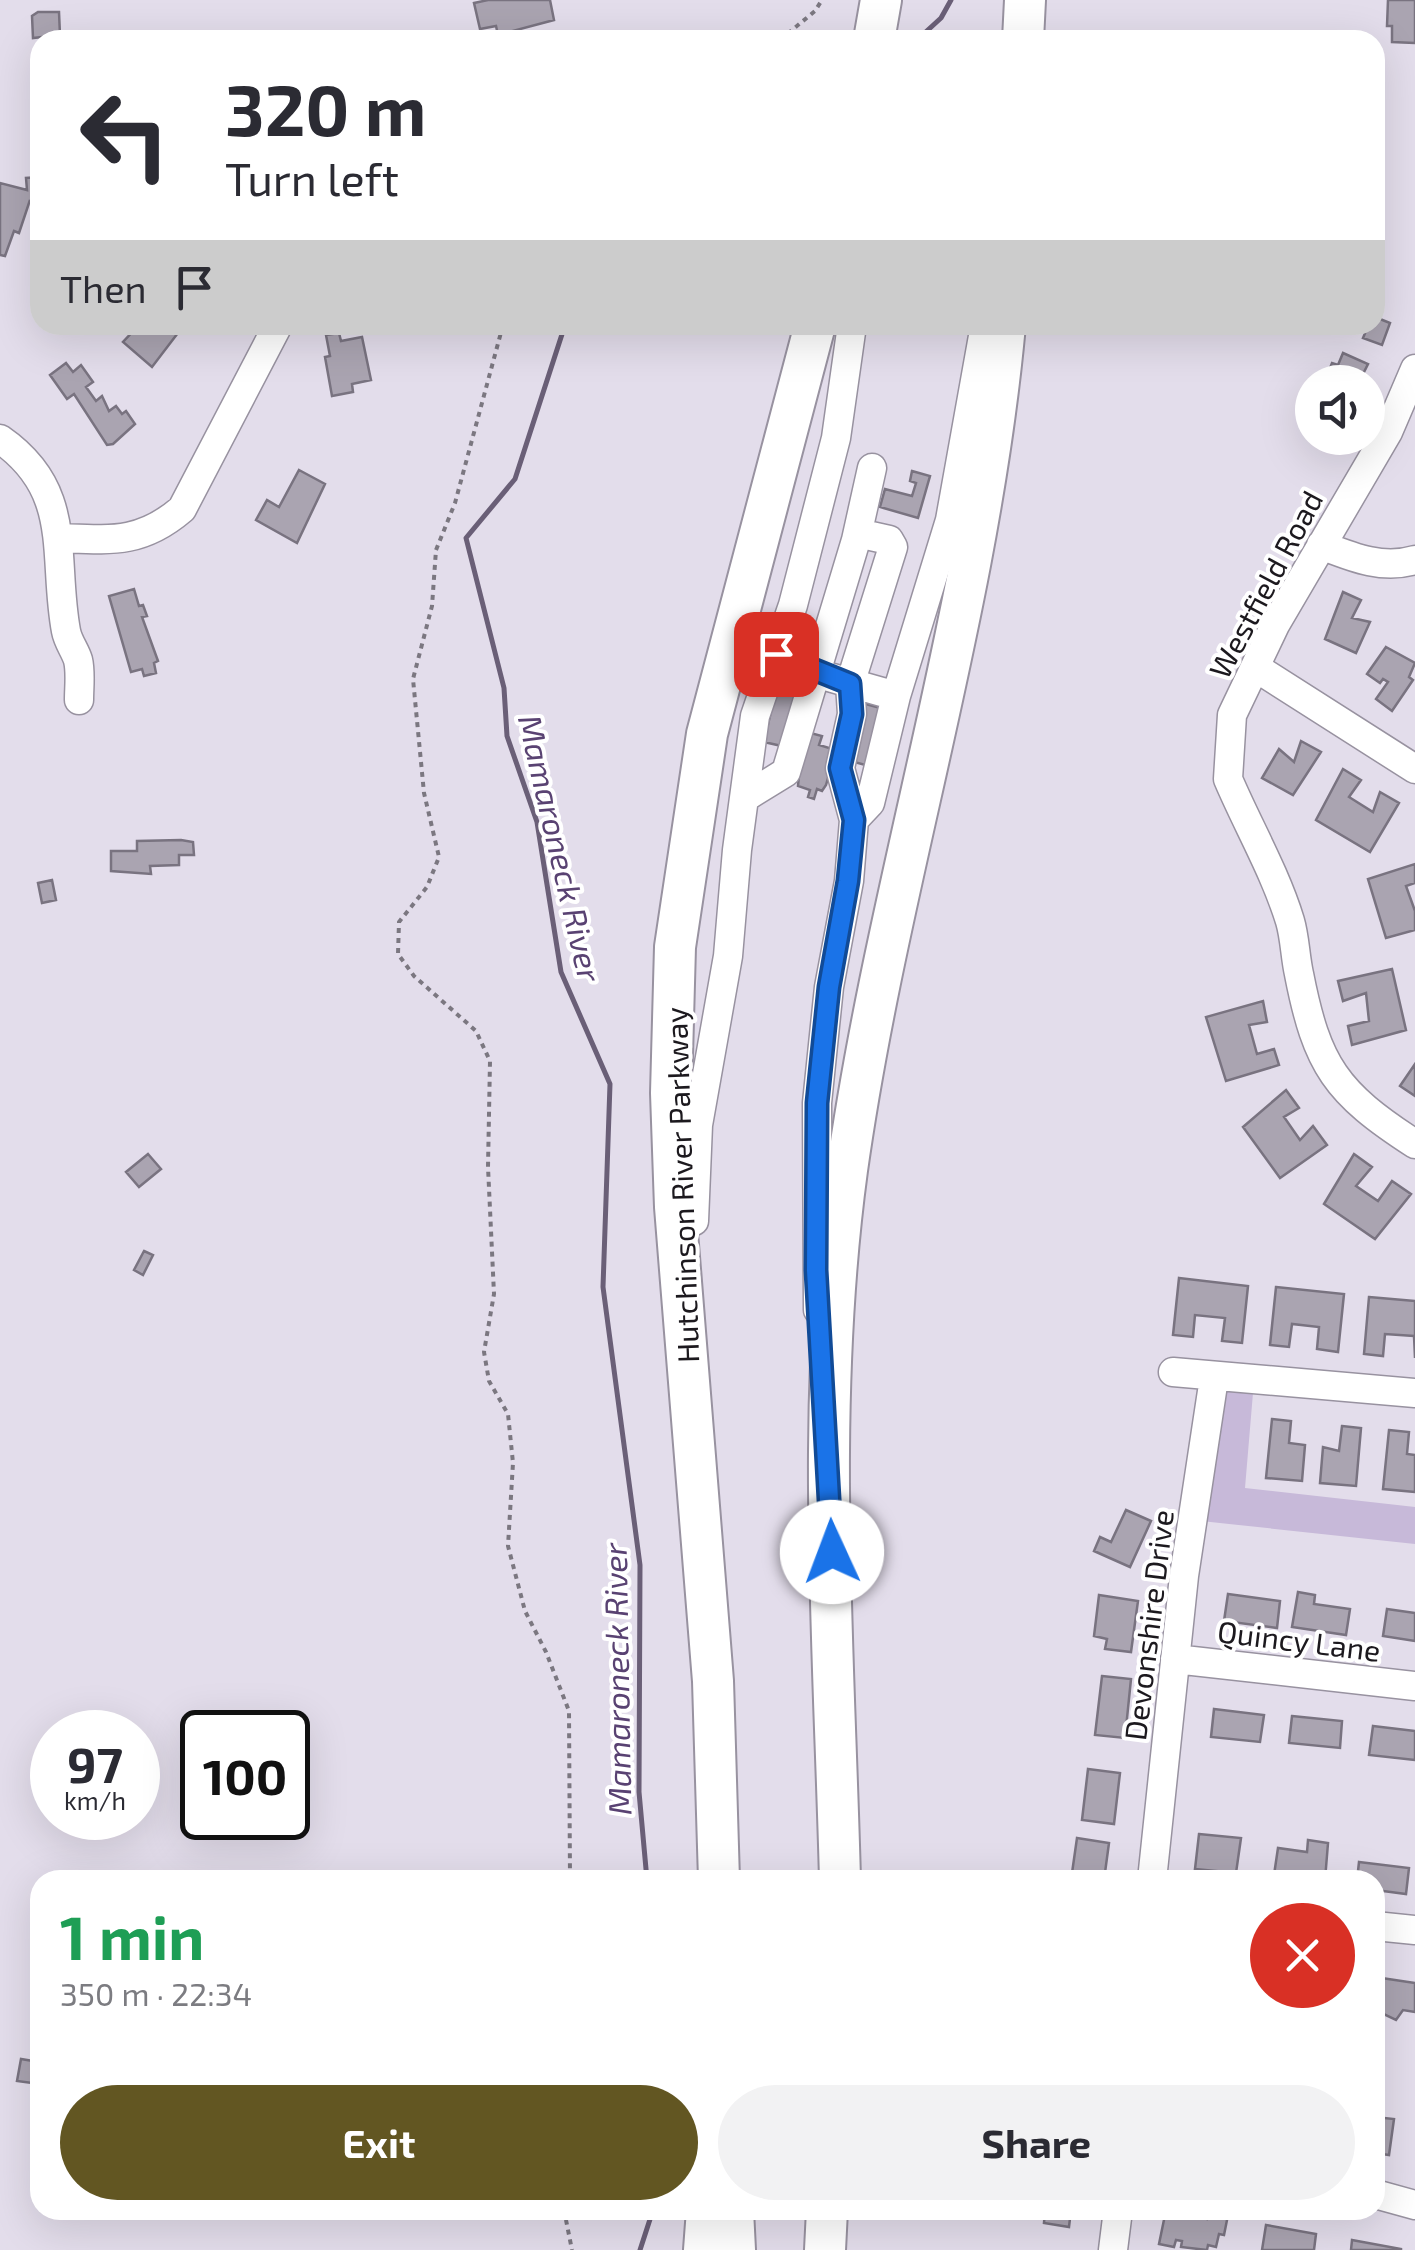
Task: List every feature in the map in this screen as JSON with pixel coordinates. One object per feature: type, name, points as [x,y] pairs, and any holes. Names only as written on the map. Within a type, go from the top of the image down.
[{"type":"highway","points":[[878,30],[881,0]]},
{"type":"highway","points":[[1024,30],[1025,0]]},
{"type":"highway","name":"Hutchinson River Parkway","points":[[719,1870],[713,1682],[689,1394],[672,1093],[676,946],[706,734],[812,335]]},
{"type":"highway","points":[[840,1870],[831,1516],[832,1368],[847,1173],[898,895],[962,610],[1004,335]]},
{"type":"highway","points":[[704,2250],[706,2220]]},
{"type":"highway","points":[[734,2220],[735,2250]]},
{"type":"highway","points":[[825,2250],[826,2220]]},
{"type":"highway","points":[[845,2250],[846,2220]]},
{"type":"street","points":[[60,538],[119,539],[159,528],[182,509],[273,335]]},
{"type":"street","points":[[689,1394],[698,1125],[728,956],[755,716],[836,438],[851,335]]},
{"type":"street","points":[[854,820],[870,803],[896,696],[950,520],[983,335]]},
{"type":"street","name":"Westfield Road","points":[[1415,369],[1388,432],[1321,545],[1232,715],[1228,779],[1291,925],[1316,1044],[1327,1068],[1381,1122],[1415,1144]]},
{"type":"street","points":[[0,439],[23,455],[42,484],[60,538],[66,634],[79,663],[80,700]]},
{"type":"street","points":[[744,798],[786,772],[856,540],[872,468]]},
{"type":"street","points":[[831,1516],[816,1270],[817,1103],[829,987],[848,881],[854,820],[840,768],[852,714],[850,684],[894,547],[890,540],[862,534],[856,540]]},
{"type":"street","points":[[1321,545],[1362,561],[1400,564],[1415,560]]},
{"type":"street","points":[[776,654],[816,673],[896,696]]},
{"type":"street","points":[[1254,667],[1415,769]]},
{"type":"street","points":[[1172,1372],[1415,1393]]},
{"type":"street","name":"Devonshire Drive","points":[[1153,1870],[1184,1576],[1214,1378]]},
{"type":"street","name":"Quincy Lane","points":[[1176,1658],[1415,1686]]},
{"type":"street","points":[[1385,1927],[1415,1930]]},
{"type":"street","points":[[1385,2196],[1415,2204]]},
{"type":"street","points":[[1114,2250],[1117,2220]]},
{"type":"path","points":[[792,30],[815,12],[822,0]]},
{"type":"path","points":[[499,335],[455,503],[436,550],[432,606],[413,679],[424,793],[439,857],[427,887],[399,922],[398,954],[414,976],[476,1031],[490,1061],[488,1167],[494,1294],[484,1352],[489,1381],[508,1414],[513,1463],[508,1546],[525,1611],[569,1712],[570,1870]]},
{"type":"path","points":[[566,2220],[572,2250]]},
{"type":"shaded area","points":[[1214,1378],[1254,1381],[1245,1488],[1415,1507],[1415,1544],[1192,1520]]},
{"type":"building","points":[[550,0],[554,20],[517,30],[497,30],[496,26],[480,29],[474,3]]},
{"type":"building","points":[[1388,0],[1415,0],[1415,43],[1392,42],[1392,26],[1387,26]]},
{"type":"building","points":[[38,12],[59,12],[60,30],[33,30],[32,16]]},
{"type":"building","points":[[26,178],[30,178],[30,200],[19,233],[14,231],[5,256],[0,255],[0,183],[27,190]]},
{"type":"building","points":[[1385,321],[1390,323],[1382,345],[1363,338],[1385,335]]},
{"type":"building","points":[[130,335],[176,335],[152,367],[123,342]]},
{"type":"building","points":[[326,335],[340,335],[341,341],[362,337],[371,380],[352,384],[353,392],[332,396],[325,357],[330,356]]},
{"type":"building","points":[[1343,353],[1368,364],[1368,365],[1338,365]]},
{"type":"building","points":[[66,363],[73,372],[81,365],[93,382],[86,387],[96,401],[102,396],[109,411],[116,406],[122,414],[126,411],[135,424],[113,444],[107,445],[74,394],[67,399],[50,375]]},
{"type":"building","points":[[299,470],[325,484],[297,543],[256,520],[267,500],[279,507]]},
{"type":"building","points":[[912,471],[930,476],[918,518],[880,507],[885,489],[912,496],[916,483],[910,481]]},
{"type":"building","points":[[134,589],[147,616],[142,617],[158,661],[154,663],[156,673],[144,676],[142,669],[131,672],[109,596]]},
{"type":"building","points":[[1343,592],[1361,600],[1352,618],[1370,622],[1356,653],[1325,639]]},
{"type":"building","points":[[1386,647],[1415,663],[1409,677],[1413,680],[1392,711],[1376,699],[1388,682],[1383,679],[1380,683],[1367,674]]},
{"type":"building","points":[[777,685],[799,690],[786,747],[764,742]]},
{"type":"building","points":[[862,703],[884,709],[869,766],[847,760]]},
{"type":"building","points":[[803,731],[822,736],[819,745],[836,750],[826,785],[822,791],[817,789],[814,799],[808,797],[810,790],[798,786]]},
{"type":"building","points":[[1301,741],[1321,752],[1293,795],[1262,778],[1279,749],[1294,762]]},
{"type":"building","points":[[1343,769],[1361,780],[1349,797],[1373,812],[1380,792],[1399,803],[1370,852],[1316,820]]},
{"type":"building","points":[[137,841],[193,842],[194,855],[179,855],[179,865],[150,866],[151,874],[111,871],[111,851],[137,851]]},
{"type":"building","points":[[1415,864],[1415,883],[1406,886],[1415,911],[1415,930],[1386,938],[1368,879]]},
{"type":"building","points":[[52,880],[56,900],[42,903],[38,883]]},
{"type":"building","points":[[1392,969],[1406,1030],[1352,1045],[1348,1026],[1369,1021],[1366,993],[1343,1001],[1338,981]]},
{"type":"building","points":[[1263,1001],[1267,1022],[1249,1025],[1257,1054],[1274,1049],[1279,1065],[1226,1081],[1206,1017]]},
{"type":"building","points":[[1415,1064],[1415,1096],[1400,1086]]},
{"type":"building","points":[[1286,1090],[1299,1108],[1284,1117],[1300,1140],[1313,1126],[1327,1145],[1280,1178],[1243,1127]]},
{"type":"building","points":[[148,1154],[161,1169],[139,1187],[126,1172]]},
{"type":"building","points":[[1354,1154],[1372,1167],[1356,1186],[1378,1201],[1392,1181],[1411,1194],[1375,1239],[1324,1204]]},
{"type":"building","points":[[144,1251],[153,1255],[143,1275],[134,1270]]},
{"type":"building","points":[[1179,1278],[1248,1286],[1242,1343],[1222,1341],[1225,1318],[1195,1315],[1193,1337],[1173,1335]]},
{"type":"building","points":[[1276,1287],[1344,1294],[1338,1352],[1317,1349],[1319,1327],[1292,1324],[1289,1347],[1270,1345]]},
{"type":"building","points":[[1369,1297],[1415,1301],[1415,1358],[1414,1336],[1385,1334],[1383,1356],[1364,1354]]},
{"type":"building","points":[[1272,1419],[1291,1421],[1289,1443],[1305,1445],[1302,1481],[1266,1478]]},
{"type":"building","points":[[1342,1426],[1361,1428],[1356,1486],[1320,1483],[1323,1447],[1339,1451]]},
{"type":"building","points":[[1389,1430],[1409,1432],[1407,1454],[1415,1455],[1415,1492],[1383,1489]]},
{"type":"building","points":[[1126,1510],[1151,1521],[1130,1567],[1094,1551],[1100,1537],[1111,1542]]},
{"type":"building","points":[[1298,1592],[1315,1595],[1314,1604],[1350,1609],[1346,1635],[1292,1627]]},
{"type":"building","points":[[1228,1594],[1280,1601],[1277,1628],[1224,1621]]},
{"type":"building","points":[[1099,1595],[1138,1601],[1131,1652],[1105,1649],[1107,1639],[1094,1636]]},
{"type":"building","points":[[1387,1609],[1415,1613],[1415,1641],[1383,1636]]},
{"type":"building","points":[[1102,1676],[1131,1679],[1125,1738],[1095,1735]]},
{"type":"building","points":[[1214,1709],[1264,1715],[1260,1742],[1211,1737]]},
{"type":"building","points":[[1292,1716],[1342,1721],[1340,1748],[1289,1743]]},
{"type":"building","points":[[1373,1726],[1415,1731],[1415,1760],[1369,1755]]},
{"type":"building","points":[[1088,1769],[1120,1773],[1114,1824],[1082,1820]]},
{"type":"building","points":[[1199,1834],[1241,1838],[1236,1870],[1195,1869]]},
{"type":"building","points":[[1077,1838],[1109,1843],[1105,1870],[1072,1870]]},
{"type":"building","points":[[1308,1840],[1328,1843],[1326,1870],[1275,1870],[1278,1848],[1307,1852]]},
{"type":"building","points":[[1359,1862],[1409,1868],[1406,1894],[1385,1891],[1385,1870],[1358,1870]]},
{"type":"building","points":[[1385,1978],[1415,1983],[1415,2012],[1403,2010],[1396,2020],[1385,2015]]},
{"type":"building","points":[[21,2059],[30,2060],[30,2083],[17,2081]]},
{"type":"building","points":[[1385,2118],[1394,2119],[1389,2155],[1385,2154]]},
{"type":"building","points":[[1044,2220],[1070,2220],[1069,2227]]},
{"type":"building","points":[[1164,2220],[1227,2220],[1216,2247],[1181,2247],[1182,2241],[1176,2240],[1174,2247],[1159,2244]]},
{"type":"building","points":[[1266,2225],[1316,2234],[1314,2250],[1262,2250]]},
{"type":"building","points":[[1352,2240],[1401,2249],[1401,2250],[1351,2250]]},
{"type":"waterway","name":"Mamaroneck River","points":[[928,30],[941,18],[951,0]]},
{"type":"waterway","name":"Mamaroneck River","points":[[562,335],[515,479],[466,538],[504,688],[507,736],[537,822],[561,972],[610,1084],[603,1287],[640,1565],[639,1792],[646,1870]]},
{"type":"waterway","name":"Mamaroneck River","points":[[640,2250],[650,2220]]},
{"type":"route","points":[[776,654],[850,684],[852,714],[840,768],[854,820],[848,881],[829,987],[817,1103],[816,1270],[832,1552]]}]
